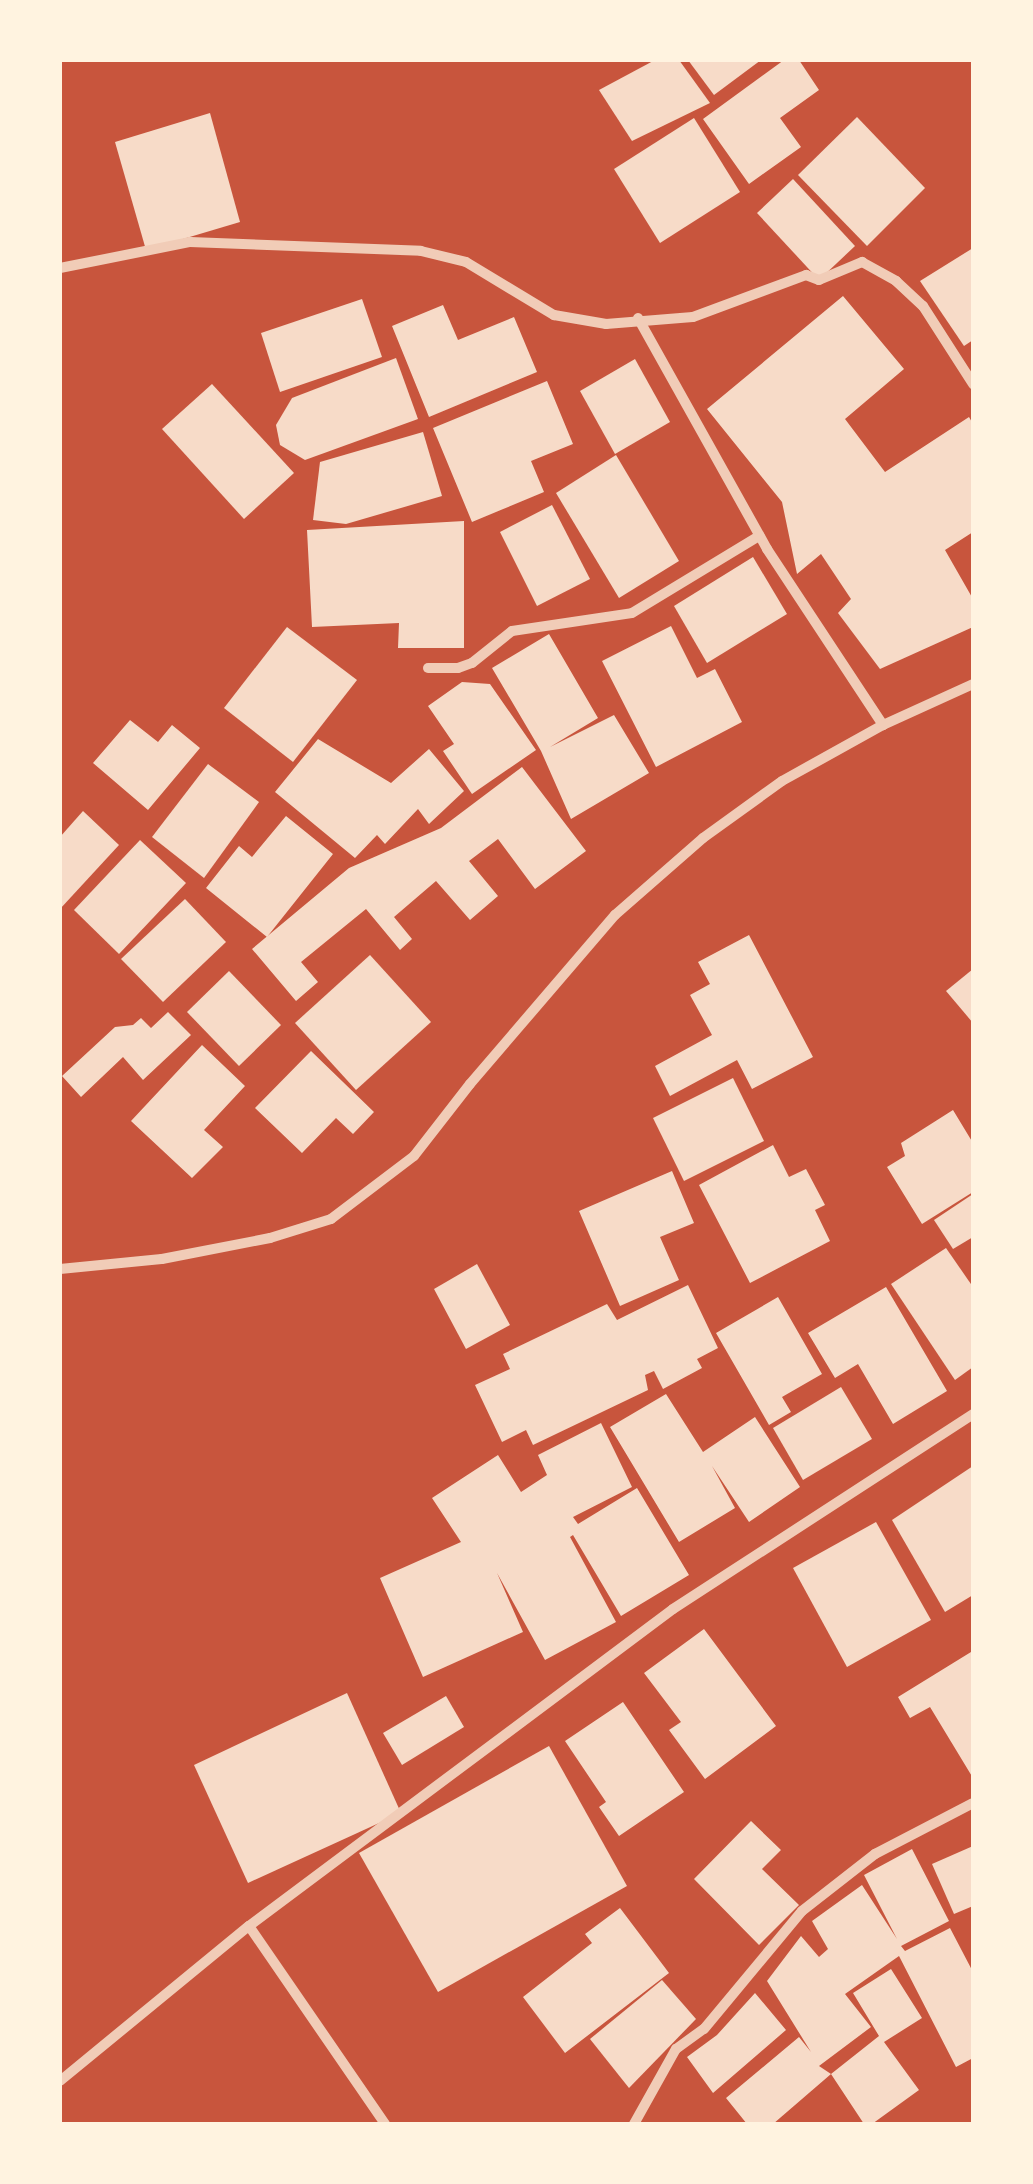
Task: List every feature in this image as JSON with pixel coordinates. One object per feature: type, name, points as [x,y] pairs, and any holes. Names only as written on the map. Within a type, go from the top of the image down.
[{"type":"street","points":[[60,268],[190,242],[421,250],[466,262],[554,315],[606,324],[638,318],[694,318],[806,275],[819,280],[862,262],[896,280],[923,306],[973,384]]},
{"type":"street","points":[[638,318],[760,536],[883,725]]},
{"type":"street","points":[[428,668],[458,668],[472,662],[512,631],[632,613],[760,536]]},
{"type":"street","points":[[60,1269],[162,1258],[270,1238],[330,1220],[376,1189],[414,1156],[470,1084],[615,915],[703,838],[782,780],[883,725],[973,684]]},
{"type":"street","points":[[60,2081],[249,1926],[674,1609],[973,1414]]},
{"type":"street","points":[[634,2124],[676,2050],[704,2029],[802,1911],[875,1854],[973,1803]]},
{"type":"street","points":[[249,1926],[385,2124]]},
{"type":"building","points":[[655,60],[679,60],[710,103],[632,141],[599,90]]},
{"type":"building","points":[[688,60],[761,60],[714,95]]},
{"type":"building","points":[[784,60],[799,60],[819,90],[780,118],[801,147],[749,184],[703,119]]},
{"type":"building","points":[[210,113],[240,222],[146,250],[115,142]]},
{"type":"building","points":[[857,117],[925,188],[867,246],[798,175]]},
{"type":"building","points":[[694,118],[740,192],[660,243],[614,169]]},
{"type":"building","points":[[793,179],[855,246],[819,280],[757,213]]},
{"type":"building","points":[[973,248],[973,340],[964,346],[920,281]]},
{"type":"building","points":[[843,296],[904,369],[845,419],[885,472],[969,417],[973,424],[973,532],[945,550],[973,599],[973,627],[880,669],[838,613],[851,599],[821,554],[797,574],[782,502],[707,409]]},
{"type":"building","points":[[362,299],[382,357],[280,392],[261,333]]},
{"type":"building","points":[[443,305],[458,340],[514,317],[537,372],[429,417],[392,326]]},
{"type":"building","points":[[396,358],[418,419],[305,460],[280,445],[276,425],[292,398]]},
{"type":"building","points":[[635,359],[670,422],[615,454],[580,391]]},
{"type":"building","points":[[547,381],[573,444],[531,461],[544,492],[472,522],[433,428]]},
{"type":"building","points":[[212,384],[294,473],[244,519],[162,429]]},
{"type":"building","points":[[423,432],[442,496],[346,524],[313,520],[320,462]]},
{"type":"building","points":[[616,455],[679,561],[619,598],[556,493]]},
{"type":"building","points":[[552,505],[590,579],[537,606],[500,532]]},
{"type":"building","points":[[464,521],[464,648],[398,648],[399,623],[312,627],[307,530]]},
{"type":"building","points":[[753,557],[787,614],[707,663],[674,606]]},
{"type":"building","points":[[671,626],[697,678],[715,669],[742,722],[656,767],[602,661]]},
{"type":"building","points":[[287,627],[357,680],[293,762],[224,708]]},
{"type":"building","points":[[549,634],[598,718],[550,747],[614,715],[649,773],[571,819],[541,751],[492,668]]},
{"type":"building","points":[[462,682],[490,684],[536,750],[472,794],[443,751],[454,744],[428,706]]},
{"type":"building","points":[[130,720],[158,742],[172,725],[200,748],[148,810],[93,763]]},
{"type":"building","points":[[318,739],[391,783],[429,749],[464,791],[429,824],[418,809],[385,844],[377,835],[355,858],[275,792]]},
{"type":"building","points":[[208,764],[259,802],[204,878],[152,837]]},
{"type":"building","points":[[522,767],[586,851],[535,889],[498,839],[469,861],[498,896],[470,920],[436,881],[394,917],[412,939],[400,950],[366,909],[301,962],[318,982],[296,1001],[252,949],[349,868],[441,828]]},
{"type":"building","points":[[83,811],[119,845],[60,909],[60,837]]},
{"type":"building","points":[[286,816],[333,854],[267,937],[206,888],[239,846],[252,857]]},
{"type":"building","points":[[140,840],[186,883],[119,954],[74,910]]},
{"type":"building","points":[[185,899],[226,942],[163,1002],[121,959]]},
{"type":"building","points":[[749,935],[813,1057],[752,1089],[737,1060],[670,1096],[655,1066],[712,1035],[690,995],[710,984],[698,962]]},
{"type":"building","points":[[370,955],[431,1022],[356,1090],[295,1023]]},
{"type":"building","points":[[973,969],[973,1023],[946,991]]},
{"type":"building","points":[[229,971],[281,1025],[239,1066],[187,1012]]},
{"type":"building","points":[[168,1012],[191,1035],[143,1080],[123,1057],[81,1097],[62,1076],[115,1027],[133,1025],[141,1018],[151,1028]]},
{"type":"building","points":[[202,1045],[245,1086],[204,1130],[223,1147],[192,1178],[131,1121]]},
{"type":"building","points":[[311,1051],[374,1112],[353,1134],[336,1118],[302,1153],[255,1108]]},
{"type":"building","points":[[733,1078],[764,1141],[684,1181],[653,1118]]},
{"type":"building","points":[[953,1110],[973,1143],[973,1192],[922,1224],[887,1167],[905,1156],[901,1143]]},
{"type":"building","points":[[773,1145],[789,1177],[806,1169],[825,1205],[815,1210],[830,1241],[750,1283],[699,1185]]},
{"type":"building","points":[[672,1171],[694,1223],[660,1237],[679,1280],[620,1306],[579,1211]]},
{"type":"building","points":[[973,1194],[973,1237],[953,1249],[934,1220]]},
{"type":"building","points":[[946,1248],[973,1287],[973,1367],[955,1380],[891,1284]]},
{"type":"building","points":[[477,1264],[510,1325],[466,1349],[434,1289]]},
{"type":"building","points":[[688,1285],[718,1348],[697,1359],[702,1368],[663,1389],[654,1371],[645,1375],[648,1390],[533,1445],[526,1430],[502,1442],[475,1385],[510,1369],[503,1354],[607,1304],[617,1320]]},
{"type":"building","points":[[886,1287],[947,1391],[893,1424],[858,1364],[835,1378],[808,1333]]},
{"type":"building","points":[[778,1297],[822,1374],[782,1397],[791,1412],[769,1425],[716,1333]]},
{"type":"building","points":[[841,1387],[872,1439],[803,1480],[773,1428]]},
{"type":"building","points":[[666,1394],[703,1452],[755,1417],[800,1487],[749,1522],[712,1466],[735,1508],[679,1542],[610,1427]]},
{"type":"building","points":[[601,1423],[632,1487],[573,1517],[578,1524],[637,1488],[689,1575],[621,1616],[573,1535],[570,1537],[616,1622],[545,1660],[497,1573],[523,1632],[423,1677],[380,1578],[461,1542],[432,1498],[498,1455],[521,1492],[547,1475],[538,1455]]},
{"type":"building","points":[[973,1466],[973,1595],[945,1612],[892,1520]]},
{"type":"building","points":[[876,1522],[931,1620],[847,1667],[793,1568]]},
{"type":"building","points":[[704,1629],[776,1726],[705,1779],[669,1730],[681,1722],[644,1673]]},
{"type":"building","points":[[971,1652],[973,1778],[930,1707],[910,1718],[898,1697]]},
{"type":"building","points":[[347,1693],[401,1813],[248,1883],[194,1765]]},
{"type":"building","points":[[446,1696],[464,1727],[402,1765],[383,1733]]},
{"type":"building","points":[[623,1702],[684,1792],[619,1836],[599,1807],[606,1802],[565,1741]]},
{"type":"building","points":[[549,1746],[627,1886],[438,1992],[359,1853]]},
{"type":"building","points":[[751,1821],[781,1850],[762,1869],[799,1905],[759,1945],[694,1879]]},
{"type":"building","points":[[973,1846],[973,1906],[954,1914],[932,1864]]},
{"type":"building","points":[[912,1849],[949,1921],[901,1946],[905,1951],[950,1928],[973,1972],[973,2058],[956,2067],[899,1956],[845,1994],[871,2027],[819,2066],[831,2074],[773,2124],[747,2124],[726,2098],[799,2037],[811,2052],[767,1981],[801,1936],[819,1957],[828,1949],[812,1921],[862,1885],[897,1939],[864,1875]]},
{"type":"building","points":[[620,1908],[669,1973],[565,2053],[523,1997],[592,1943],[585,1934]]},
{"type":"building","points":[[891,1969],[922,2018],[884,2042],[919,2090],[872,2124],[864,2124],[831,2074],[879,2036],[853,1993]]},
{"type":"building","points":[[662,1980],[696,2019],[629,2088],[590,2039]]},
{"type":"building","points":[[755,1993],[786,2030],[713,2093],[687,2057],[717,2035]]}]
